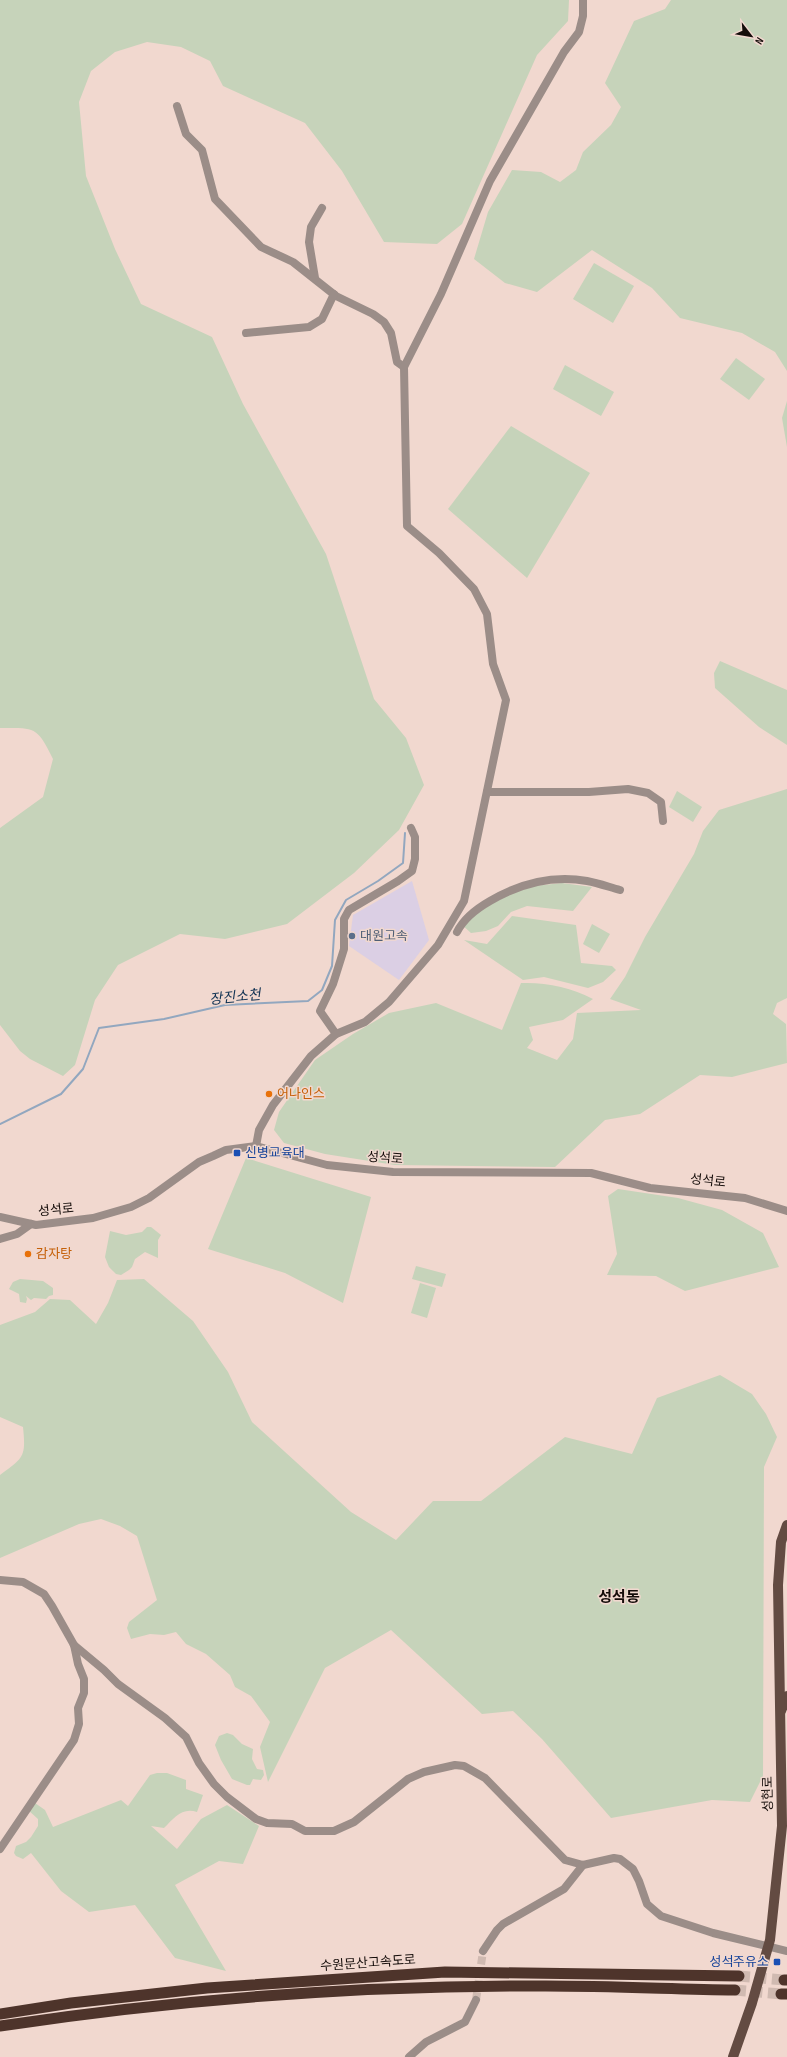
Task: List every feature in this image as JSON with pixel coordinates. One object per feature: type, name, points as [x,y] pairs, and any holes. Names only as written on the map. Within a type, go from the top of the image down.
[{"type":"highway","name":"수원문산고속도로","points":[[0,2014],[71,2003],[199,1989],[445,1972],[739,1976]]},
{"type":"highway","name":"수원문산고속도로","points":[[0,2026],[151,2006],[244,1997],[344,1992],[547,1986],[735,1990]]},
{"type":"main road","name":"성현로","points":[[733,2057],[752,2003],[768,1947],[782,1826],[778,1585],[781,1542],[787,1525]]},
{"type":"main road","points":[[778,1656],[787,1671]]},
{"type":"main road","points":[[780,1715],[787,1696]]},
{"type":"street","points":[[256,1146],[259,1130],[278,1098],[311,1056],[336,1034],[365,1022],[389,1002],[438,945],[464,901],[506,700],[493,664],[487,614],[474,589],[439,553],[407,526],[404,367],[442,294],[490,181],[564,52],[579,32],[583,16],[583,0]]},
{"type":"street","points":[[177,106],[186,134],[202,150],[215,200],[261,247],[293,262],[334,294],[373,314],[384,322],[391,332],[397,362],[404,367]]},
{"type":"street","points":[[315,278],[309,242],[311,227],[322,208]]},
{"type":"street","points":[[246,333],[309,327],[322,318],[334,294]]},
{"type":"street","points":[[487,792],[581,792],[628,789],[648,793],[661,802],[663,821]]},
{"type":"street","points":[[336,1034],[320,1011],[333,984],[344,949],[344,919],[350,910],[412,871],[415,858],[415,837],[411,828]]},
{"type":"street","points":[[457,932],[461,924],[477,909],[503,894],[531,883],[561,879],[587,881],[620,890]]},
{"type":"street","name":"성석로","points":[[0,1217],[31,1224],[53,1224],[93,1218],[131,1207],[149,1198],[199,1162],[226,1150],[256,1146],[327,1165],[393,1172],[591,1173],[650,1188],[745,1198],[787,1211]]},
{"type":"street","points":[[0,1239],[17,1234],[31,1224]]},
{"type":"street","points":[[0,1580],[23,1582],[44,1594],[74,1645],[78,1664],[84,1679],[84,1693],[78,1708],[79,1724],[74,1740],[0,1849]]},
{"type":"street","points":[[74,1645],[118,1684],[165,1718],[186,1737],[200,1763],[214,1784],[231,1801],[256,1818],[268,1823],[292,1824],[305,1831],[334,1831],[354,1822],[408,1779],[424,1772],[455,1765],[464,1766],[485,1778],[565,1860],[583,1865],[614,1858],[620,1859],[633,1869],[647,1904],[661,1916],[713,1933],[787,1952]]},
{"type":"street","points":[[483,1951],[500,1927],[564,1888],[583,1865]]},
{"type":"street","points":[[409,2057],[426,2042],[465,2022],[476,2000]]},
{"type":"shaded area","points":[[412,881],[429,940],[399,980],[349,946],[353,915]]},
{"type":"green space","points":[[0,0],[569,0],[568,21],[537,55],[462,224],[437,244],[384,242],[342,171],[305,123],[223,86],[210,61],[181,47],[147,42],[115,52],[91,71],[79,102],[86,176],[115,249],[141,304],[212,337],[243,404],[326,554],[374,699],[406,738],[424,785],[399,830],[354,873],[287,924],[225,939],[180,934],[118,965],[95,1000],[75,1065],[63,1076],[30,1059],[20,1051],[0,1025],[0,828],[43,797],[53,759],[43,740],[34,731],[21,728],[0,728]]},
{"type":"green space","points":[[671,0],[787,0],[787,371],[775,352],[742,333],[680,318],[652,288],[592,250],[537,292],[505,283],[474,259],[488,212],[512,170],[541,172],[560,182],[576,170],[583,152],[611,125],[621,107],[605,83],[634,21],[665,9]]},
{"type":"green space","points":[[594,263],[634,286],[613,323],[573,299]]},
{"type":"green space","points":[[736,358],[765,379],[749,400],[720,379]]},
{"type":"green space","points":[[565,365],[614,392],[601,416],[553,389]]},
{"type":"green space","points":[[787,401],[787,447],[782,418]]},
{"type":"green space","points":[[511,426],[590,473],[527,578],[448,509]]},
{"type":"green space","points":[[720,661],[787,690],[787,745],[759,727],[715,688],[714,673]]},
{"type":"green space","points":[[787,789],[787,998],[777,1003],[773,1014],[786,1024],[787,1063],[732,1077],[700,1075],[640,1114],[605,1120],[555,1167],[395,1165],[325,1154],[284,1143],[274,1130],[279,1112],[315,1060],[353,1034],[389,1013],[436,1003],[502,1030],[521,983],[549,984],[567,988],[593,999],[563,1020],[529,1027],[533,1040],[527,1048],[557,1060],[573,1039],[577,1013],[641,1010],[610,999],[625,977],[645,937],[694,854],[703,831],[719,810]]},
{"type":"green space","points":[[677,791],[702,807],[693,822],[669,807]]},
{"type":"green space","points":[[562,883],[592,887],[573,911],[527,906],[511,912],[498,926],[486,931],[471,933],[461,924],[498,898],[534,886]]},
{"type":"green space","points":[[512,916],[576,925],[581,963],[612,966],[616,970],[603,982],[588,988],[544,977],[523,980],[464,940],[487,944]]},
{"type":"green space","points":[[592,924],[610,934],[599,953],[583,944]]},
{"type":"green space","points":[[246,1158],[371,1197],[343,1303],[285,1273],[208,1249]]},
{"type":"green space","points":[[618,1189],[678,1198],[722,1210],[763,1233],[779,1267],[685,1291],[656,1276],[607,1275],[617,1254],[608,1196]]},
{"type":"green space","points":[[147,1227],[151,1227],[161,1235],[158,1240],[158,1258],[145,1252],[135,1259],[129,1270],[121,1275],[116,1274],[109,1267],[105,1257],[110,1231],[126,1235],[142,1232]]},
{"type":"green space","points":[[416,1266],[446,1274],[442,1287],[412,1279]]},
{"type":"green space","points":[[20,1279],[43,1281],[53,1288],[53,1295],[46,1299],[34,1298],[31,1300],[26,1296],[26,1303],[20,1302],[19,1294],[9,1289],[13,1282]]},
{"type":"green space","points":[[144,1279],[193,1321],[228,1372],[252,1422],[351,1512],[396,1540],[433,1501],[481,1501],[565,1437],[632,1454],[657,1398],[720,1375],[752,1394],[766,1414],[777,1437],[764,1467],[763,1776],[750,1802],[712,1800],[611,1818],[542,1739],[513,1711],[482,1714],[391,1630],[325,1668],[268,1782],[260,1747],[270,1722],[251,1696],[235,1687],[230,1675],[206,1654],[186,1644],[176,1632],[164,1635],[150,1634],[131,1639],[127,1628],[129,1622],[157,1600],[137,1536],[120,1526],[101,1519],[79,1524],[0,1558],[0,1475],[19,1460],[22,1456],[24,1445],[23,1427],[0,1417],[0,1325],[35,1312],[50,1299],[70,1300],[96,1324],[108,1303],[117,1280]]},
{"type":"green space","points":[[420,1283],[436,1288],[427,1318],[411,1313]]},
{"type":"green space","points":[[227,1733],[233,1735],[242,1744],[253,1749],[252,1759],[257,1769],[263,1770],[264,1775],[261,1780],[253,1779],[250,1785],[247,1785],[232,1779],[221,1760],[215,1745],[219,1736]]},
{"type":"green space","points":[[167,1773],[186,1780],[186,1789],[203,1795],[197,1812],[183,1812],[175,1817],[164,1828],[151,1826],[177,1849],[201,1819],[227,1805],[259,1826],[243,1864],[219,1861],[175,1885],[226,1971],[175,1958],[135,1905],[89,1912],[61,1891],[31,1853],[23,1859],[16,1856],[14,1853],[16,1846],[26,1842],[38,1826],[38,1819],[28,1810],[35,1803],[45,1810],[53,1827],[121,1800],[128,1806],[150,1775]]},
{"type":"waterway","name":"장진소천","points":[[0,1124],[61,1094],[83,1069],[99,1028],[164,1019],[225,1005],[308,1001],[322,990],[332,966],[335,920],[346,900],[378,881],[403,863],[405,833]]},
{"type":"tunnel","points":[[476,2000],[483,1951]]},
{"type":"tunnel","points":[[739,1976],[784,1980]]},
{"type":"tunnel","points":[[735,1990],[781,1994]]},
{"type":"place","name":"대원고속","points":[[352,936]]},
{"type":"place","name":"어나인스","points":[[269,1094]]},
{"type":"place","name":"신병교육대","points":[[237,1153]]},
{"type":"place","name":"감자탕","points":[[28,1254]]},
{"type":"place","name":"성석주유소","points":[[777,1962]]},
{"type":"district","name":"성석동","points":[[619,1597]]}]
